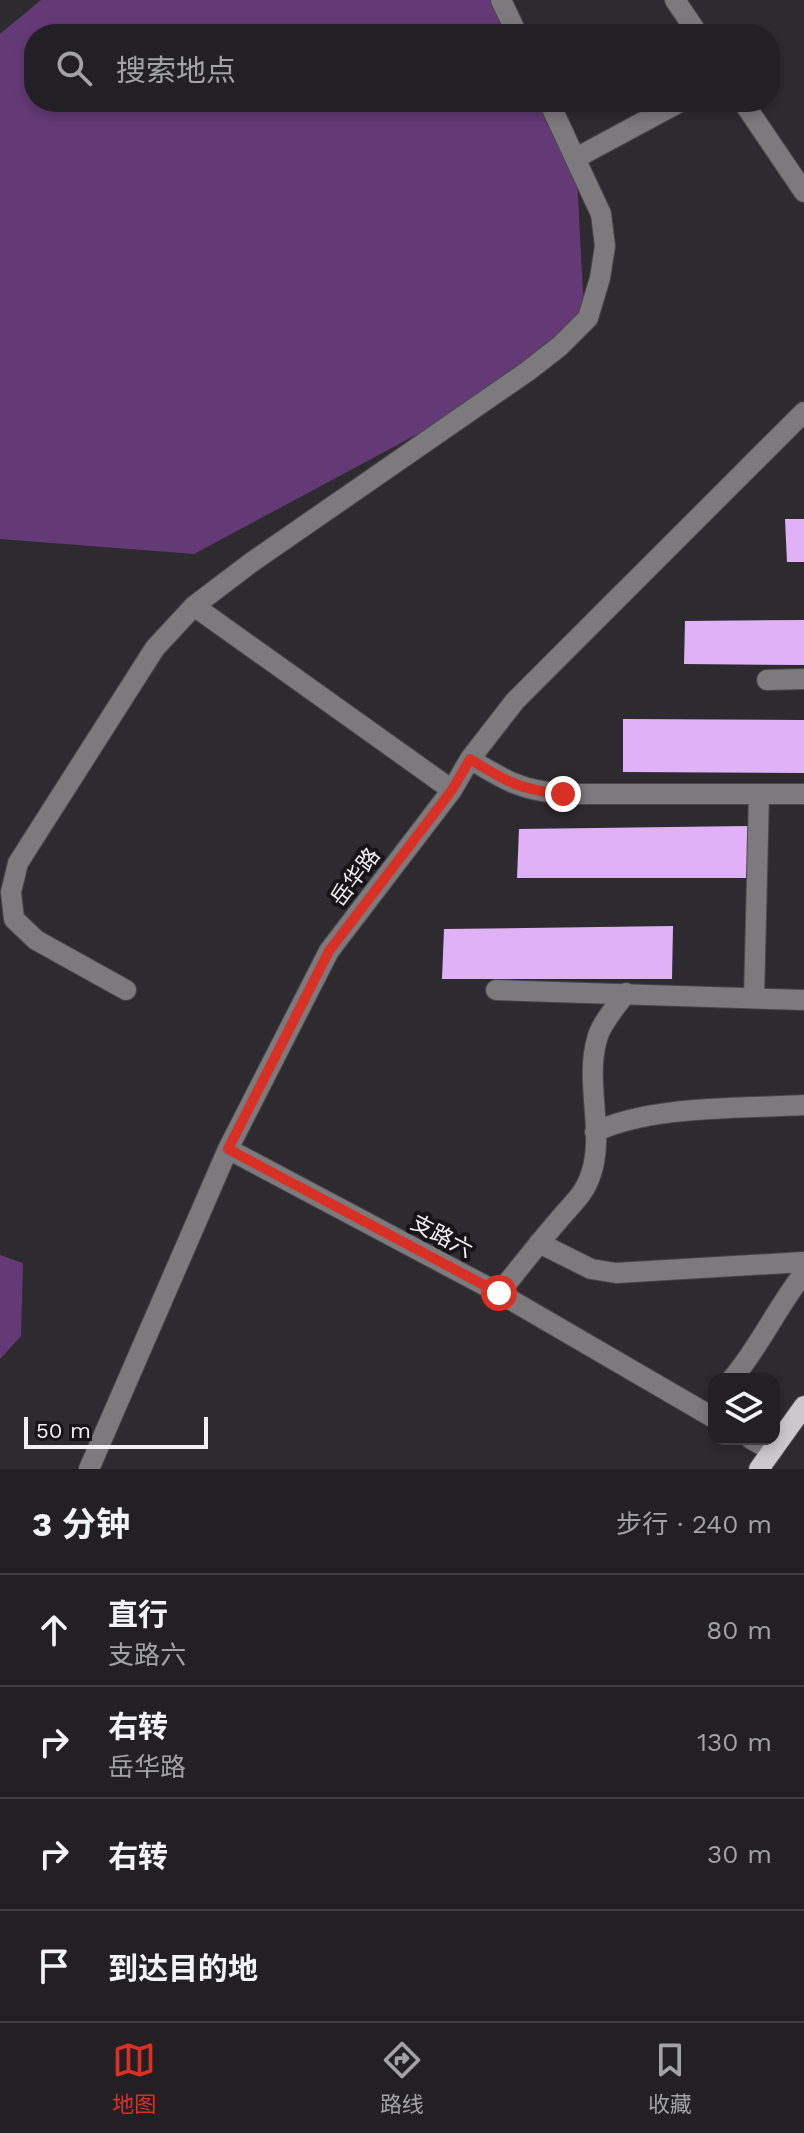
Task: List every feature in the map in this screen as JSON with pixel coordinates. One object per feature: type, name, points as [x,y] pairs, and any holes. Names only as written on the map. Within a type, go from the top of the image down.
[{"type":"main road","points":[[759,1469],[804,1406]]},
{"type":"street","points":[[501,0],[512,24]]},
{"type":"street","points":[[675,0],[691,24]]},
{"type":"street","points":[[126,990],[23,930],[14,919],[11,892],[18,863],[155,648],[194,606],[252,562],[528,371],[560,346],[588,318],[605,246],[601,214],[554,112]]},
{"type":"street","points":[[576,158],[661,112]]},
{"type":"street","points":[[750,112],[804,192]]},
{"type":"street","name":"岳华路","points":[[89,1469],[228,1149],[329,951],[452,790],[470,759],[515,701],[804,412]]},
{"type":"street","points":[[194,606],[452,790]]},
{"type":"street","points":[[767,680],[804,679]]},
{"type":"street","points":[[470,759],[511,785],[534,791],[563,794],[804,794]]},
{"type":"street","points":[[754,998],[759,794]]},
{"type":"street","points":[[496,990],[804,1000]]},
{"type":"street","points":[[499,1293],[559,1219],[577,1203],[586,1187],[594,1166],[594,1061],[597,1037],[626,993]]},
{"type":"street","points":[[595,1132],[627,1119],[659,1114],[804,1105]]},
{"type":"street","name":"支路六","points":[[228,1149],[708,1406]]},
{"type":"street","points":[[539,1243],[591,1269],[616,1273],[804,1262]]},
{"type":"street","points":[[737,1373],[752,1355],[775,1313],[804,1273]]},
{"type":"street","points":[[762,1445],[772,1451]]},
{"type":"shaded area","points":[[41,0],[496,0],[508,24],[24,24],[24,112],[553,112],[576,158],[584,312],[498,391],[194,554],[0,539],[0,34]]},
{"type":"shaded area","points":[[0,1255],[23,1263],[21,1336],[0,1359]]},
{"type":"building","points":[[785,519],[804,519],[804,562],[787,562]]},
{"type":"building","points":[[804,620],[804,665],[684,664],[685,621]]},
{"type":"building","points":[[623,719],[804,720],[804,773],[623,772]]},
{"type":"building","points":[[748,826],[747,878],[517,878],[519,829]]},
{"type":"building","points":[[673,926],[672,979],[442,979],[444,929]]},
{"type":"route","points":[[499,1293],[228,1149],[329,951],[452,790],[470,759],[511,785],[563,794]]}]
